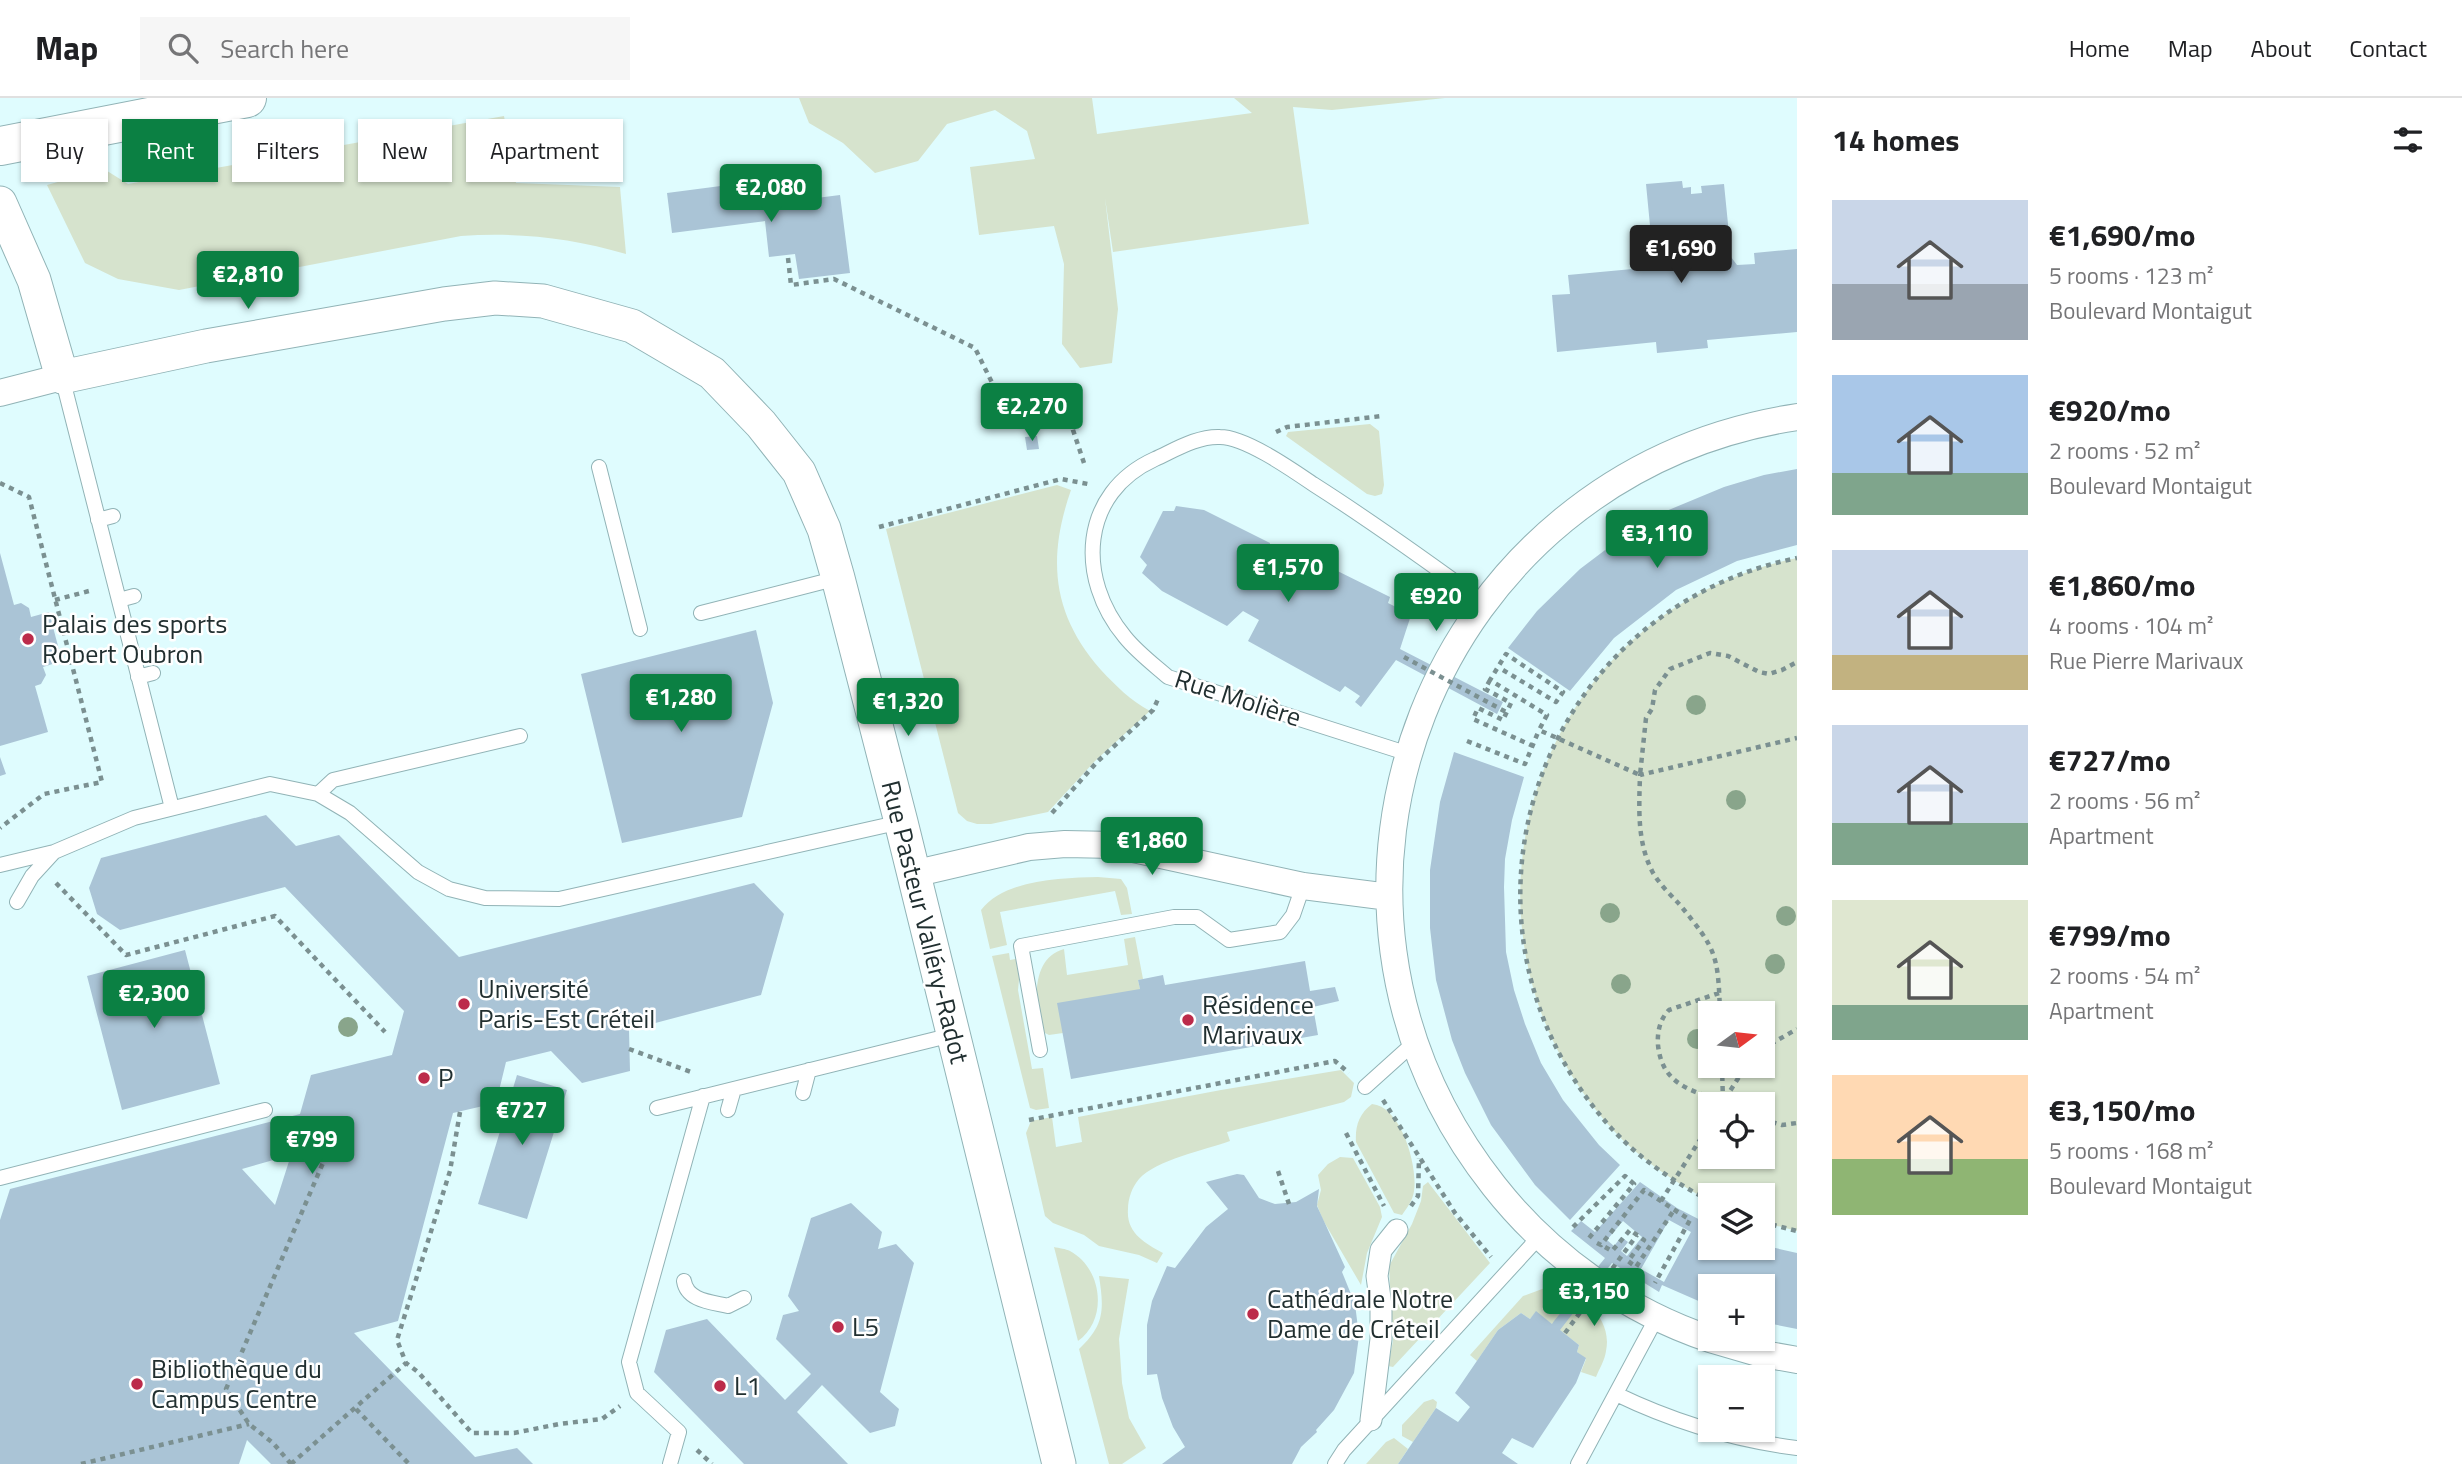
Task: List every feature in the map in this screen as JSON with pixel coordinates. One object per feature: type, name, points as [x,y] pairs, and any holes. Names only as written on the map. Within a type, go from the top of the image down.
[{"type":"highway","points":[[0,146],[247,98]]},
{"type":"street","points":[[0,204],[33,280],[62,377],[0,393]]},
{"type":"street","name":"Rue Pasteur Valléry-Radot","points":[[62,377],[206,346],[444,304],[495,298],[543,301],[632,326],[712,373],[761,424],[799,472],[824,529],[901,821],[1059,1464]]},
{"type":"street","points":[[1698,1334],[1649,1313],[1583,1272],[1540,1236],[1502,1197],[1469,1152],[1441,1104],[1415,1042],[1397,974],[1389,897],[1392,835],[1409,754],[1439,677],[1483,602],[1518,563],[1579,508],[1626,477],[1701,442],[1754,425],[1797,417]]},
{"type":"street","points":[[914,874],[1029,847],[1065,844],[1115,845],[1303,886],[1389,897]]},
{"type":"street","points":[[1371,1420],[1381,1339],[1377,1276],[1381,1250],[1396,1230]]},
{"type":"street","points":[[1751,1351],[1797,1360]]},
{"type":"lane","points":[[62,377],[106,518],[119,600],[172,808]]},
{"type":"lane","name":"Rue Molière","points":[[1409,754],[1168,677],[1140,654],[1124,636],[1111,617],[1099,591],[1092,564],[1099,513],[1112,489],[1136,470],[1185,444],[1218,436],[1238,440],[1270,456],[1386,531],[1483,602]]},
{"type":"lane","points":[[599,467],[640,629]]},
{"type":"lane","points":[[701,613],[838,578]]},
{"type":"lane","points":[[119,600],[134,596]]},
{"type":"lane","points":[[138,677],[153,673]]},
{"type":"lane","points":[[318,794],[332,780],[520,736]]},
{"type":"lane","points":[[0,865],[54,852],[134,818],[270,784],[318,794],[350,813],[425,877],[449,890],[485,898],[559,899],[901,821]]},
{"type":"lane","points":[[17,902],[32,876],[54,852]]},
{"type":"lane","points":[[1040,1050],[1021,946],[1174,917],[1197,917],[1229,940],[1280,932],[1293,915],[1303,886]]},
{"type":"lane","points":[[657,1108],[952,1035]]},
{"type":"lane","points":[[1365,1087],[1415,1042]]},
{"type":"lane","points":[[803,1093],[809,1070]]},
{"type":"lane","points":[[728,1110],[734,1089]]},
{"type":"lane","points":[[670,1464],[679,1432],[637,1393],[629,1362],[704,1096]]},
{"type":"lane","points":[[0,1178],[265,1111]]},
{"type":"lane","points":[[1335,1464],[1344,1450],[1540,1236]]},
{"type":"lane","points":[[684,1281],[685,1287],[693,1296],[716,1303],[728,1306],[744,1298]]},
{"type":"lane","points":[[1578,1464],[1616,1394],[1649,1313]]},
{"type":"lane","points":[[1616,1394],[1675,1420],[1707,1430],[1749,1441],[1797,1448]]},
{"type":"path","points":[[788,258],[791,285],[834,279],[975,348],[1002,403],[1012,409],[1023,411],[1069,408],[1085,466]]},
{"type":"path","points":[[1272,433],[1287,427],[1382,416]]},
{"type":"path","points":[[879,527],[1061,479],[1112,489]]},
{"type":"path","points":[[0,482],[29,497],[102,782],[44,794],[0,828]]},
{"type":"path","points":[[1698,1194],[1674,1181],[1621,1138],[1589,1101],[1552,1041],[1529,975],[1520,916],[1522,856],[1534,798],[1558,738],[1575,708],[1599,675],[1626,646],[1690,598],[1725,580],[1797,558]]},
{"type":"path","points":[[55,600],[89,591]]},
{"type":"path","points":[[1719,1001],[1717,964],[1707,940],[1653,873],[1644,849],[1639,826],[1640,775],[1646,718],[1652,709],[1655,690],[1670,669],[1710,653],[1728,656],[1759,672],[1769,674],[1797,662]]},
{"type":"path","points":[[1503,670],[1556,702],[1563,692],[1506,654],[1485,689],[1511,703],[1503,720],[1478,708],[1473,719],[1533,746]]},
{"type":"path","points":[[1404,657],[1506,712]]},
{"type":"path","points":[[1048,817],[1097,762],[1153,710],[1168,677]]},
{"type":"path","points":[[1467,741],[1525,764],[1546,715],[1490,680]]},
{"type":"path","points":[[1539,730],[1640,775],[1797,738]]},
{"type":"path","points":[[41,867],[127,955],[275,916],[385,1032]]},
{"type":"path","points":[[1698,1093],[1684,1087],[1667,1074],[1662,1064],[1658,1039],[1663,1016],[1670,1010],[1719,993]]},
{"type":"path","points":[[1775,1041],[1797,1028]]},
{"type":"path","points":[[629,1049],[688,1071]]},
{"type":"path","points":[[1029,1120],[1335,1061],[1386,1102],[1455,1213],[1496,1263]]},
{"type":"path","points":[[460,1112],[450,1171],[397,1340],[406,1363],[418,1372],[472,1433],[514,1433],[602,1419],[637,1393]]},
{"type":"path","points":[[344,1114],[226,1389],[249,1424],[273,1443],[291,1464],[406,1363]]},
{"type":"path","points":[[1775,1123],[1791,1125],[1797,1122]]},
{"type":"path","points":[[1346,1133],[1396,1230],[1418,1196],[1419,1157]]},
{"type":"path","points":[[1661,1201],[1698,1143]]},
{"type":"path","points":[[1278,1171],[1289,1204]]},
{"type":"path","points":[[1584,1244],[1589,1238],[1634,1184],[1626,1176],[1573,1227],[1589,1238],[1601,1245],[1644,1190],[1690,1220],[1674,1247],[1649,1313]]},
{"type":"path","points":[[1612,1251],[1630,1230],[1644,1240],[1628,1261],[1636,1267],[1674,1210]]},
{"type":"path","points":[[1775,1225],[1797,1231]]},
{"type":"path","points":[[1565,1333],[1637,1235]]},
{"type":"path","points":[[356,1409],[409,1464]]},
{"type":"path","points":[[81,1464],[249,1424]]},
{"type":"green space","points":[[799,98],[1092,98],[1097,134],[1252,113],[1234,98],[1445,98],[1332,110],[1293,107],[1309,224],[1113,252],[1105,198],[1118,309],[1112,363],[1080,368],[1062,344],[1064,264],[1054,226],[979,235],[970,167],[1035,159],[1027,131],[995,110],[947,124],[918,161],[875,173],[843,143],[809,123]]},
{"type":"green space","points":[[466,123],[466,182],[620,187],[626,254],[544,238],[461,236],[179,290],[118,279],[85,263],[47,185],[58,182],[108,182],[108,172],[128,184],[218,182],[218,168],[232,165],[232,182],[344,182],[344,145],[358,142],[358,182],[452,182],[452,125]]},
{"type":"green space","points":[[1370,424],[1379,431],[1384,485],[1382,494],[1375,496],[1367,494],[1286,436],[1288,432]]},
{"type":"green space","points":[[1057,485],[1071,490],[1063,515],[1057,563],[1064,607],[1072,628],[1101,670],[1124,692],[1150,711],[1095,761],[1048,812],[991,824],[977,824],[967,821],[958,813],[886,529]]},
{"type":"green space","points":[[1797,558],[1797,1231],[1775,1225],[1775,1183],[1698,1183],[1698,1194],[1658,1169],[1623,1140],[1612,1129],[1557,1049],[1527,963],[1521,875],[1537,789],[1574,710],[1630,642],[1705,590]]},
{"type":"green space","points":[[1098,877],[1121,879],[1127,888],[1132,914],[1121,915],[1115,891],[1000,912],[1007,945],[990,949],[981,910],[991,900],[1004,892],[1035,882]]},
{"type":"green space","points":[[1135,937],[1143,979],[1138,980],[1140,989],[1063,1033],[1045,1033],[1038,1011],[1037,985],[1045,962],[1064,949],[1067,975],[1128,965],[1124,939]]},
{"type":"green space","points":[[1009,953],[1010,960],[1021,958],[1018,990],[1032,1069],[1043,1068],[1049,1108],[1030,1108],[992,956]]},
{"type":"green space","points":[[1341,1070],[1354,1083],[1351,1097],[1344,1102],[1227,1132],[1230,1141],[1157,1166],[1139,1179],[1130,1197],[1128,1217],[1133,1231],[1163,1253],[1157,1263],[1139,1255],[1099,1246],[1084,1235],[1053,1223],[1045,1216],[1026,1133],[1031,1121],[1052,1117],[1056,1147],[1082,1142],[1078,1117]]},
{"type":"green space","points":[[1372,1104],[1382,1107],[1391,1115],[1399,1126],[1410,1153],[1415,1180],[1414,1191],[1402,1215],[1394,1213],[1356,1142],[1359,1121]]},
{"type":"green space","points":[[1340,1157],[1353,1158],[1380,1207],[1382,1217],[1367,1253],[1361,1285],[1317,1205],[1321,1190],[1318,1175],[1328,1164]]},
{"type":"green space","points":[[1428,1182],[1490,1263],[1393,1367],[1388,1366],[1393,1341],[1389,1266],[1412,1224],[1421,1201],[1423,1186]]},
{"type":"green space","points":[[1054,1247],[1070,1251],[1081,1259],[1095,1282],[1098,1295],[1094,1321],[1088,1332],[1078,1341]]},
{"type":"green space","points":[[1099,1276],[1129,1279],[1119,1339],[1122,1383],[1129,1418],[1146,1448],[1122,1464],[1109,1464],[1079,1349],[1094,1332],[1101,1316]]},
{"type":"green space","points":[[1553,1285],[1584,1301],[1600,1318],[1605,1328],[1606,1351],[1596,1377],[1581,1372],[1586,1359],[1577,1352],[1579,1345],[1536,1312],[1530,1319],[1521,1313],[1498,1330],[1477,1361],[1470,1355],[1523,1296]]},
{"type":"green space","points":[[1433,1399],[1437,1402],[1436,1408],[1413,1442],[1402,1436],[1402,1425],[1424,1402]]},
{"type":"green space","points":[[1394,1438],[1408,1449],[1398,1464],[1366,1464],[1386,1442]]},
{"type":"building","points":[[759,181],[762,205],[840,195],[850,273],[799,279],[795,254],[769,257],[765,221],[672,233],[667,193]]},
{"type":"building","points":[[1682,181],[1683,188],[1691,187],[1691,194],[1702,193],[1701,186],[1724,184],[1729,234],[1721,235],[1723,253],[1731,257],[1737,265],[1755,264],[1754,253],[1797,249],[1797,332],[1707,340],[1708,348],[1657,353],[1656,342],[1557,352],[1552,295],[1570,294],[1568,275],[1654,267],[1646,184]]},
{"type":"building","points":[[1037,436],[1039,449],[1027,450],[1025,437]]},
{"type":"building","points":[[1797,469],[1797,545],[1737,561],[1676,590],[1614,638],[1570,691],[1508,648],[1537,611],[1580,569],[1629,532],[1659,514],[1724,487]]},
{"type":"building","points":[[1176,506],[1204,510],[1270,543],[1267,565],[1283,573],[1295,550],[1390,597],[1388,603],[1402,610],[1406,602],[1414,606],[1400,649],[1503,702],[1497,714],[1396,660],[1361,707],[1355,702],[1360,696],[1345,686],[1340,692],[1248,641],[1259,620],[1243,611],[1227,626],[1162,591],[1142,573],[1147,565],[1140,557],[1163,511],[1174,511]]},
{"type":"building","name":"Palais des sports Robert Oubron","points":[[0,553],[14,605],[21,603],[29,608],[31,617],[49,612],[62,661],[43,667],[46,675],[41,684],[35,686],[48,732],[0,746]]},
{"type":"building","points":[[756,630],[773,703],[742,817],[622,843],[581,674]]},
{"type":"building","points":[[1454,752],[1524,777],[1505,859],[1506,952],[1514,990],[1541,1063],[1563,1100],[1599,1145],[1620,1165],[1570,1220],[1535,1185],[1491,1125],[1452,1040],[1436,980],[1430,928],[1430,870],[1440,802]]},
{"type":"building","points":[[0,757],[6,774],[0,776]]},
{"type":"building","points":[[266,815],[296,846],[339,835],[459,957],[754,883],[784,914],[761,995],[629,1030],[630,1071],[582,1083],[551,1051],[506,1062],[496,1103],[453,1113],[398,1321],[354,1333],[475,1457],[517,1448],[533,1464],[271,1464],[247,1440],[239,1464],[0,1464],[0,1220],[10,1189],[300,1114],[311,1075],[392,1055],[404,1011],[285,887],[120,930],[97,914],[89,888],[101,858]],"holes":[[[291,1155],[275,1205],[242,1169]]]},
{"type":"building","points":[[185,950],[220,1084],[122,1110],[87,976]]},
{"type":"building","name":"Résidence Marivaux","points":[[1305,961],[1310,991],[1335,987],[1339,1001],[1313,1007],[1318,1035],[1071,1079],[1057,1003],[1140,989],[1138,980],[1163,975],[1165,985]]},
{"type":"building","points":[[517,1075],[567,1090],[527,1219],[478,1204]]},
{"type":"building","name":"Cathédrale Notre Dame de Créteil","points":[[1237,1174],[1244,1175],[1259,1198],[1275,1204],[1296,1202],[1319,1189],[1317,1206],[1345,1267],[1342,1272],[1355,1304],[1359,1336],[1354,1373],[1334,1410],[1301,1447],[1292,1464],[1162,1464],[1185,1447],[1173,1427],[1162,1398],[1157,1374],[1147,1375],[1147,1325],[1152,1301],[1167,1266],[1175,1268],[1206,1227],[1228,1209],[1206,1182]]},
{"type":"building","points":[[1640,1182],[1677,1208],[1698,1219],[1698,1260],[1775,1260],[1775,1248],[1797,1253],[1797,1329],[1775,1325],[1775,1274],[1698,1274],[1698,1301],[1662,1285],[1659,1292],[1612,1263],[1560,1330],[1579,1345],[1577,1352],[1586,1358],[1576,1383],[1533,1448],[1512,1438],[1502,1453],[1518,1464],[1398,1464],[1436,1408],[1458,1422],[1470,1407],[1455,1393],[1498,1330],[1521,1313],[1530,1319],[1536,1311],[1552,1324],[1605,1258],[1571,1231],[1581,1221],[1595,1232]],"holes":[[[1669,1220],[1691,1232],[1664,1282],[1641,1269]],[[1623,1221],[1642,1237],[1627,1256],[1621,1251],[1628,1242],[1621,1237],[1614,1246],[1607,1240]]]},
{"type":"building","points":[[851,1203],[882,1232],[878,1249],[896,1244],[914,1263],[880,1392],[899,1409],[895,1426],[870,1433],[822,1385],[797,1412],[848,1464],[744,1464],[654,1372],[666,1330],[707,1319],[785,1400],[811,1374],[776,1339],[783,1315],[799,1311],[788,1296],[811,1218]]},
{"type":"place","name":"Palais des sports Robert Oubron","points":[[28,639]]},
{"type":"place","name":"Université Paris-Est Créteil","points":[[464,1004]]},
{"type":"place","name":"Résidence Marivaux","points":[[1188,1020]]},
{"type":"place","name":"P","points":[[424,1078]]},
{"type":"place","name":"Cathédrale Notre Dame de Créteil","points":[[1253,1314]]},
{"type":"place","name":"L5","points":[[838,1327]]},
{"type":"place","name":"Bibliothèque du Campus Centre","points":[[137,1384]]},
{"type":"place","name":"L1","points":[[720,1386]]}]
